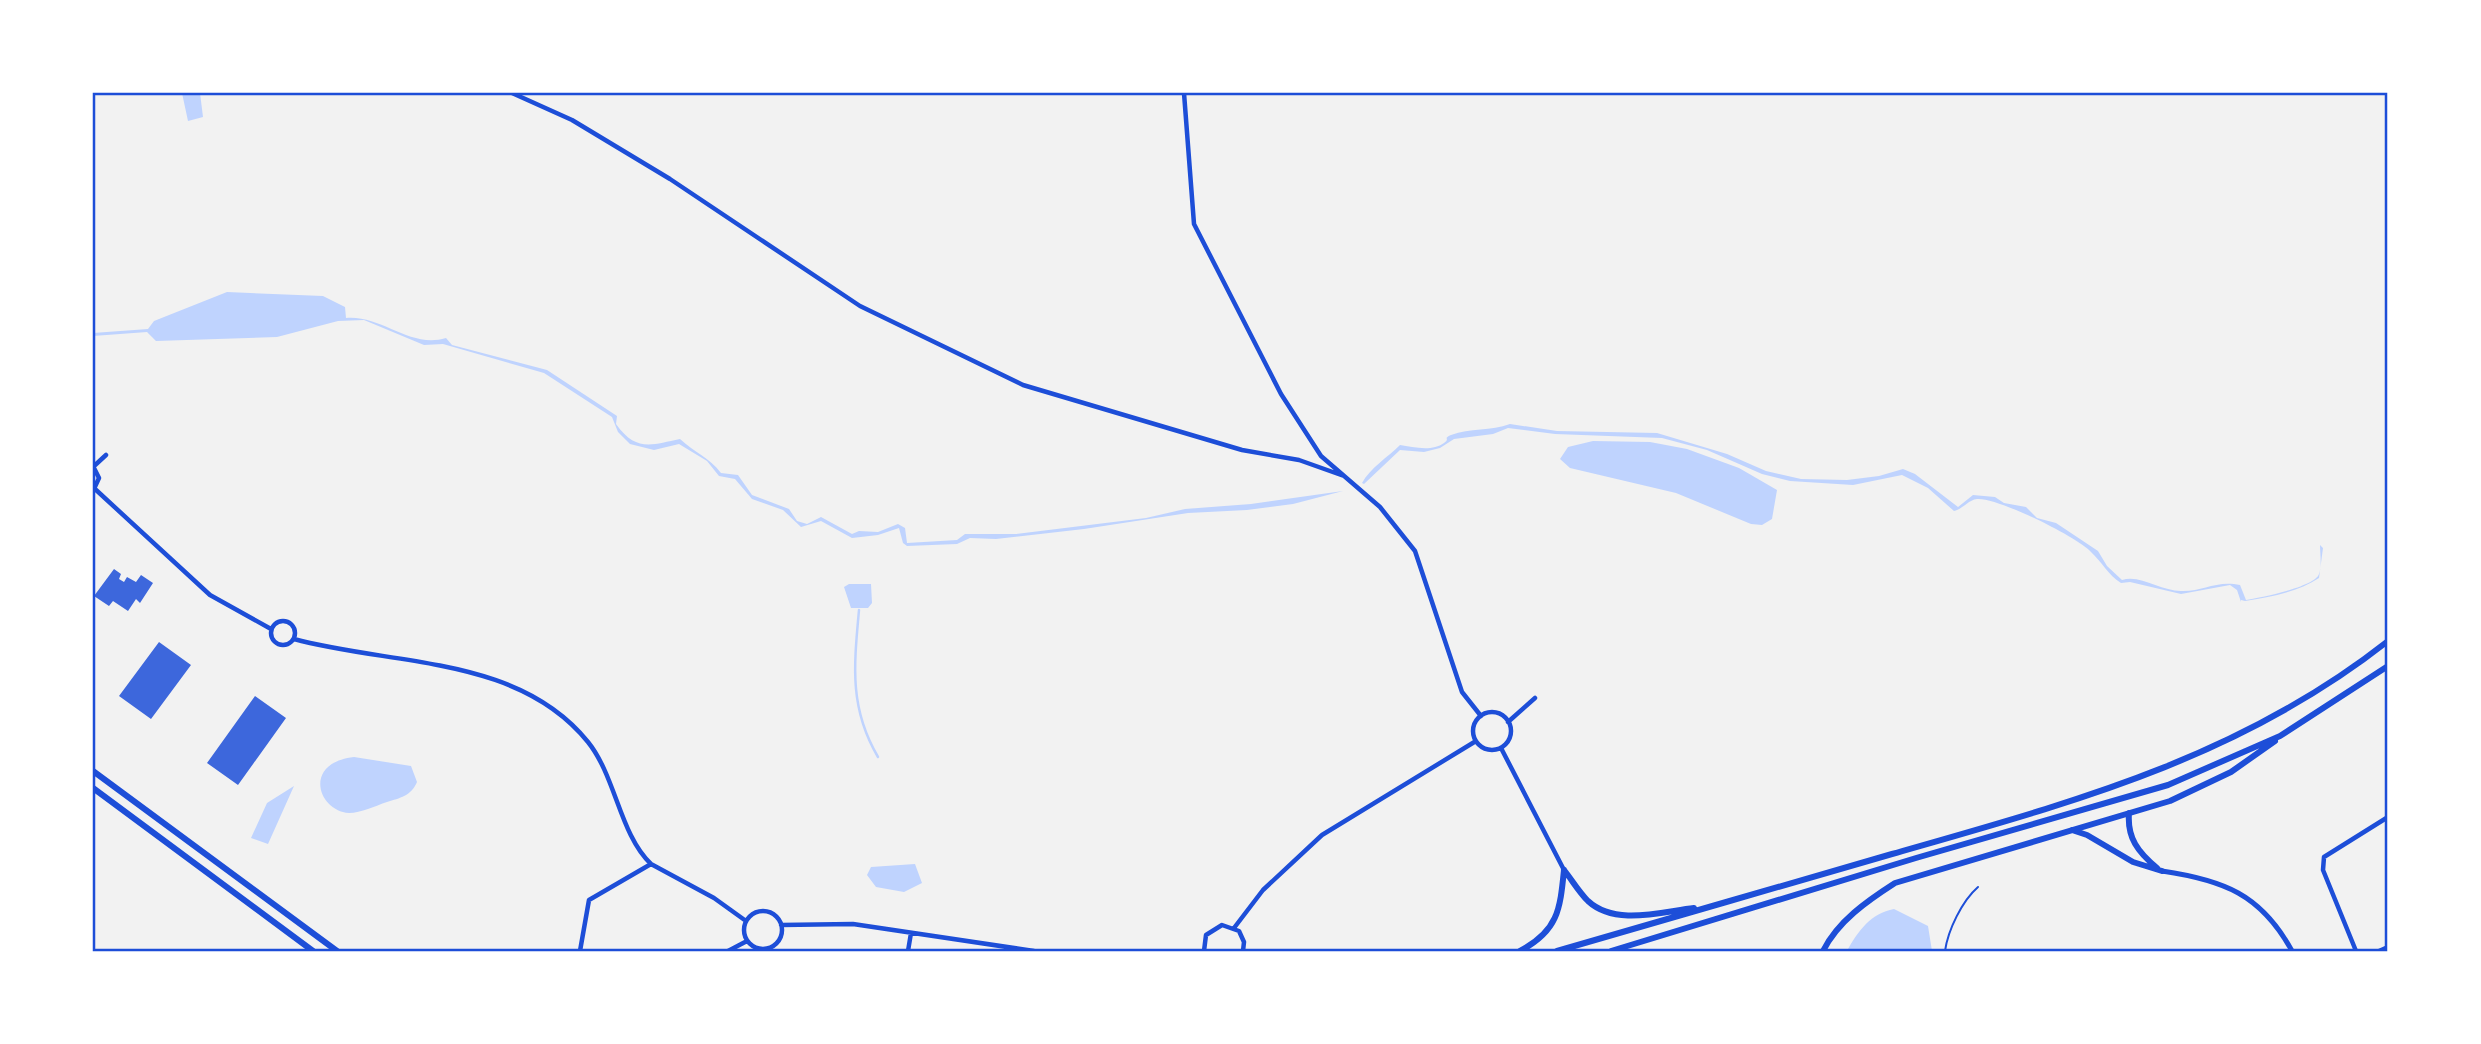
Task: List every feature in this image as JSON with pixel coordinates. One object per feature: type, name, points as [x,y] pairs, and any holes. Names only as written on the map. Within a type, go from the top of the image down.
[{"type":"main road","points":[[1557,951],[2040,810],[2174,765],[2236,738],[2290,708],[2388,641]]},
{"type":"main road","points":[[1611,951],[1916,858],[2168,786],[2280,736],[2388,666]]},
{"type":"main road","points":[[1823,951],[1837,930],[1862,905],[1895,883],[2197,790],[2257,757],[2280,736]]},
{"type":"main road","points":[[93,771],[337,951]]},
{"type":"main road","points":[[93,788],[313,951]]},
{"type":"main road","points":[[2129,813],[2128,827],[2133,842],[2142,855],[2162,871]]},
{"type":"main road","points":[[2072,830],[2087,835],[2133,862],[2162,871]]},
{"type":"main road","points":[[1564,870],[1588,901],[1608,913],[1631,915],[1714,906]]},
{"type":"main road","points":[[1520,951],[1548,932],[1555,921],[1561,904],[1564,870]]},
{"type":"street","points":[[512,93],[572,120],[670,179],[860,306],[1023,385],[1242,450],[1299,460],[1344,476]]},
{"type":"street","points":[[1184,93],[1195,225],[1281,394],[1321,456],[1380,507],[1415,551],[1462,692],[1481,716]]},
{"type":"street","points":[[106,455],[93,466],[99,478],[94,490],[210,595],[271,629]]},
{"type":"street","points":[[271,629],[279,622],[289,623],[294,628],[294,639]]},
{"type":"street","points":[[271,629],[272,639],[277,644],[288,644],[294,639]]},
{"type":"street","points":[[294,639],[483,675],[515,686],[543,701],[569,719],[608,772],[639,850],[651,864],[714,898],[746,921]]},
{"type":"street","points":[[1508,722],[1535,698]]},
{"type":"street","points":[[1499,714],[1508,722],[1510,734],[1501,748],[1484,749],[1476,741],[1474,725],[1481,716],[1499,714]]},
{"type":"street","points":[[1234,928],[1263,890],[1322,835],[1476,741]]},
{"type":"street","points":[[1501,748],[1564,870]]},
{"type":"street","points":[[2356,951],[2323,870],[2324,857],[2388,817]]},
{"type":"street","points":[[580,951],[589,900],[651,864]]},
{"type":"street","points":[[2162,871],[2200,876],[2224,884],[2248,898],[2266,913],[2292,951]]},
{"type":"street","points":[[762,911],[774,915],[781,925],[781,936],[770,950],[757,948],[747,941],[744,931],[746,921],[762,911]]},
{"type":"street","points":[[781,925],[853,924],[1034,951]]},
{"type":"street","points":[[1204,951],[1203,941],[1210,930],[1222,925],[1234,928],[1242,936],[1243,951]]},
{"type":"street","points":[[908,951],[911,933]]},
{"type":"street","points":[[728,951],[747,941]]},
{"type":"street","points":[[2379,951],[2388,947]]},
{"type":"path","points":[[1945,951],[1948,934],[1971,893],[1978,887]]},
{"type":"water","points":[[182,93],[200,93],[203,117],[188,121]]},
{"type":"water","points":[[227,292],[323,296],[345,307],[346,318],[359,318],[372,321],[420,339],[446,338],[452,345],[547,370],[617,416],[616,424],[637,443],[652,444],[680,439],[712,463],[721,473],[738,475],[752,495],[789,509],[797,521],[807,524],[821,517],[852,534],[859,531],[878,532],[898,524],[905,528],[907,543],[957,540],[965,534],[1016,534],[1146,518],[1185,509],[1251,504],[1343,491],[1293,504],[1247,510],[1188,513],[996,539],[970,538],[957,544],[907,546],[903,543],[899,528],[878,535],[852,538],[821,521],[801,527],[783,510],[752,499],[735,479],[719,476],[707,461],[679,444],[654,450],[630,444],[618,432],[612,417],[544,373],[443,344],[424,345],[364,320],[338,321],[277,337],[156,341],[147,332],[93,336],[93,333],[148,329],[154,321]]},
{"type":"water","points":[[1510,424],[1557,431],[1657,433],[1727,454],[1766,471],[1801,479],[1847,480],[1879,476],[1903,469],[1915,474],[1958,507],[1973,495],[1995,497],[2004,503],[2026,507],[2037,518],[2056,523],[2098,551],[2107,566],[2122,580],[2136,579],[2173,590],[2189,591],[2224,584],[2240,585],[2246,600],[2308,583],[2319,574],[2321,563],[2319,578],[2293,590],[2241,602],[2237,590],[2230,585],[2181,594],[2130,582],[2121,583],[2083,545],[2036,519],[2001,504],[1977,499],[1954,511],[1928,488],[1902,475],[1853,485],[1790,481],[1762,474],[1707,450],[1662,438],[1555,434],[1508,428],[1493,434],[1454,439],[1440,448],[1424,452],[1400,450],[1362,483],[1374,468],[1400,445],[1422,448],[1439,446],[1447,437]]},
{"type":"water","points":[[1593,441],[1650,442],[1687,449],[1739,468],[1777,490],[1772,519],[1762,525],[1751,524],[1676,493],[1570,468],[1560,459],[1568,447]]},
{"type":"water","points":[[849,584],[871,584],[872,603],[868,608],[851,608],[844,587]]},
{"type":"water","points":[[354,757],[411,766],[417,782],[415,787],[396,799],[358,812],[338,810],[323,796],[321,777],[327,768],[338,761]]},
{"type":"water","points":[[294,786],[268,844],[251,838],[267,803]]},
{"type":"water","points":[[915,864],[922,883],[904,892],[876,887],[867,875],[871,867]]},
{"type":"water","points":[[1894,909],[1928,926],[1932,951],[1847,951],[1866,924],[1878,914]]},
{"type":"building","points":[[114,569],[121,574],[119,579],[124,582],[127,577],[136,582],[141,575],[153,583],[140,603],[136,599],[128,611],[113,601],[109,606],[94,596]]},
{"type":"building","points":[[159,642],[191,665],[151,719],[119,696]]},
{"type":"building","points":[[255,696],[286,718],[238,785],[207,763]]},
{"type":"waterway","points":[[859,610],[855,668],[858,703],[862,721],[878,757]]}]
